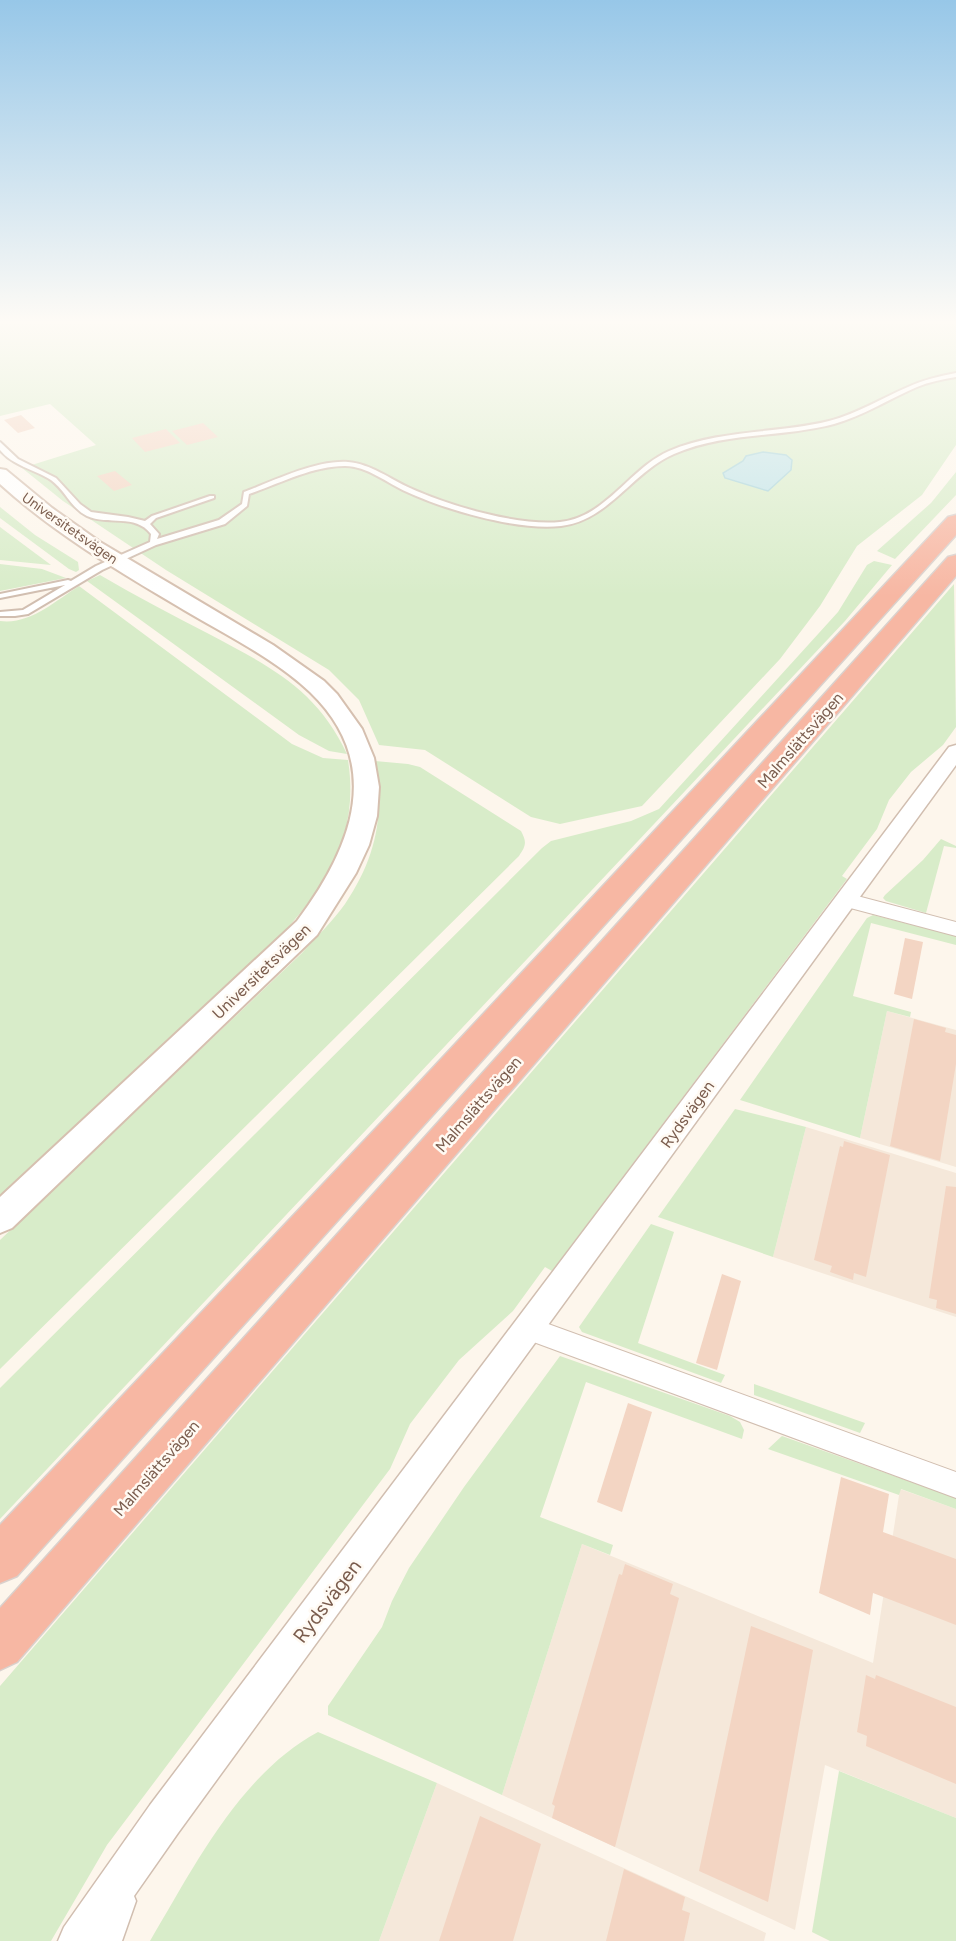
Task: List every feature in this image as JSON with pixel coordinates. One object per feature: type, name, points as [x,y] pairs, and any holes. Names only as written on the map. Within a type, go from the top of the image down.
[{"type":"highway","name":"Malmslättsvägen","points":[[0,1559],[956,522]]},
{"type":"highway","name":"Malmslättsvägen","points":[[0,1645],[956,562]]},
{"type":"main road","name":"Universitetsvägen","points":[[0,474],[107,564]]},
{"type":"main road","name":"Universitetsvägen","points":[[0,500],[61,546],[107,564],[297,672],[328,699],[353,738],[359,751],[365,777],[367,801],[358,845],[332,896],[307,928],[0,1218]]},
{"type":"street","name":"Rydsvägen","points":[[78,1941],[956,751]]},
{"type":"street","points":[[846,900],[956,929]]},
{"type":"street","points":[[530,1329],[956,1485]]},
{"type":"street","name":"Rydsvägen","points":[[102,1941],[126,1874]]},
{"type":"lane","points":[[0,614],[25,612],[107,564],[153,543],[222,522],[245,505],[246,494],[336,464],[357,466],[422,496],[503,518],[537,524],[573,522],[592,513],[648,465],[672,452],[706,442],[830,423],[854,415]]},
{"type":"lane","points":[[0,444],[2,450],[12,459],[58,482],[88,513],[146,524],[155,534],[153,543]]},
{"type":"lane","points":[[146,524],[154,517],[212,497]]},
{"type":"lane","points":[[0,596],[77,580]]},
{"type":"shaded area","points":[[887,1011],[956,1030],[956,1167],[860,1138]]},
{"type":"shaded area","points":[[806,1127],[956,1173],[956,1317],[773,1257]]},
{"type":"shaded area","points":[[900,1489],[956,1509],[956,1818],[825,1765],[795,1930],[502,1795],[582,1544],[873,1663]]},
{"type":"shaded area","points":[[437,1783],[766,1933],[764,1941],[379,1941]]},
{"type":"green space","points":[[62,415],[956,415],[956,445],[922,495],[857,546],[820,606],[780,659],[642,806],[560,824],[531,817],[425,750],[379,745],[359,700],[329,670],[166,570],[63,501],[22,468],[96,445]]},
{"type":"green space","points":[[956,472],[956,495],[895,559],[877,551],[931,503]]},
{"type":"green space","points":[[0,507],[35,535],[78,562],[79,570],[76,572],[69,569],[0,518]]},
{"type":"green space","points":[[0,527],[51,565],[0,560]]},
{"type":"green space","points":[[874,561],[892,565],[845,621],[0,1519],[0,1388],[542,848],[551,841],[631,821],[659,809],[838,612],[867,565]]},
{"type":"green space","points":[[0,564],[42,569],[66,578],[0,591]]},
{"type":"green space","points":[[100,575],[252,657],[289,682],[321,712],[335,731],[347,754],[329,751],[299,735],[87,581]]},
{"type":"green space","points":[[954,584],[956,727],[943,745],[911,772],[889,800],[877,829],[842,876],[847,879],[552,1271],[545,1267],[513,1311],[459,1360],[410,1424],[390,1469],[107,1845],[51,1941],[0,1941],[0,1686]]},
{"type":"green space","points":[[79,586],[292,744],[323,758],[348,760],[349,813],[335,860],[323,881],[309,902],[275,942],[0,1196],[0,621],[32,616]]},
{"type":"green space","points":[[375,761],[420,767],[521,831],[525,841],[521,853],[0,1369],[0,1240],[302,953],[345,904],[364,870],[375,836],[379,800]]},
{"type":"green space","points":[[941,839],[956,848],[944,846],[926,913],[886,901],[883,898],[885,895],[923,860]]},
{"type":"green space","points":[[873,915],[956,936],[956,945],[871,923],[853,996],[911,1012],[910,1017],[887,1011],[860,1138],[740,1100],[867,918]]},
{"type":"green space","points":[[735,1109],[806,1127],[773,1257],[658,1217]]},
{"type":"green space","points":[[651,1224],[674,1232],[638,1343],[725,1375],[721,1383],[582,1332],[579,1327]]},
{"type":"green space","points":[[560,1356],[730,1416],[740,1422],[744,1430],[742,1439],[586,1382],[540,1517],[613,1545],[610,1555],[582,1544],[502,1795],[328,1715],[328,1706],[382,1627],[409,1568],[464,1487]]},
{"type":"green space","points":[[754,1384],[865,1423],[860,1433],[754,1395]]},
{"type":"green space","points":[[782,1436],[956,1498],[956,1509],[901,1489],[899,1495],[768,1449]]},
{"type":"green space","points":[[318,1732],[437,1783],[379,1941],[150,1941],[202,1853],[242,1797],[290,1750]]},
{"type":"green space","points":[[839,1771],[956,1818],[956,1941],[830,1941],[812,1932]]},
{"type":"water","points":[[763,452],[786,455],[792,460],[791,470],[768,491],[725,478],[723,473],[743,461],[746,456]]},
{"type":"building","points":[[21,415],[35,428],[18,433],[4,420]]},
{"type":"building","points":[[203,423],[218,437],[187,445],[172,431]]},
{"type":"building","points":[[166,429],[180,443],[145,452],[132,438]]},
{"type":"building","points":[[115,471],[132,485],[114,491],[97,476]]},
{"type":"building","points":[[905,938],[923,942],[912,999],[894,994]]},
{"type":"building","points":[[914,1019],[946,1028],[945,1032],[956,1035],[956,1064],[940,1161],[890,1146]]},
{"type":"building","points":[[844,1141],[890,1155],[866,1277],[854,1273],[853,1280],[830,1272],[832,1266],[814,1260],[840,1146],[843,1147]]},
{"type":"building","points":[[946,1186],[956,1187],[956,1314],[936,1308],[937,1300],[929,1298]]},
{"type":"building","points":[[722,1274],[741,1281],[717,1370],[696,1363]]},
{"type":"building","points":[[628,1403],[652,1412],[622,1512],[597,1502]]},
{"type":"building","points":[[841,1477],[889,1494],[883,1532],[956,1559],[956,1625],[873,1593],[870,1615],[819,1593]]},
{"type":"building","points":[[625,1564],[673,1584],[670,1594],[679,1598],[615,1847],[552,1818],[555,1806],[552,1804],[619,1574],[622,1575]]},
{"type":"building","points":[[751,1626],[813,1650],[768,1902],[699,1871]]},
{"type":"building","points":[[866,1675],[875,1679],[876,1675],[956,1707],[956,1784],[866,1746],[867,1736],[857,1732]]},
{"type":"building","points":[[480,1816],[541,1844],[513,1941],[439,1941]]},
{"type":"building","points":[[624,1869],[685,1897],[682,1910],[690,1913],[684,1941],[606,1941]]}]
